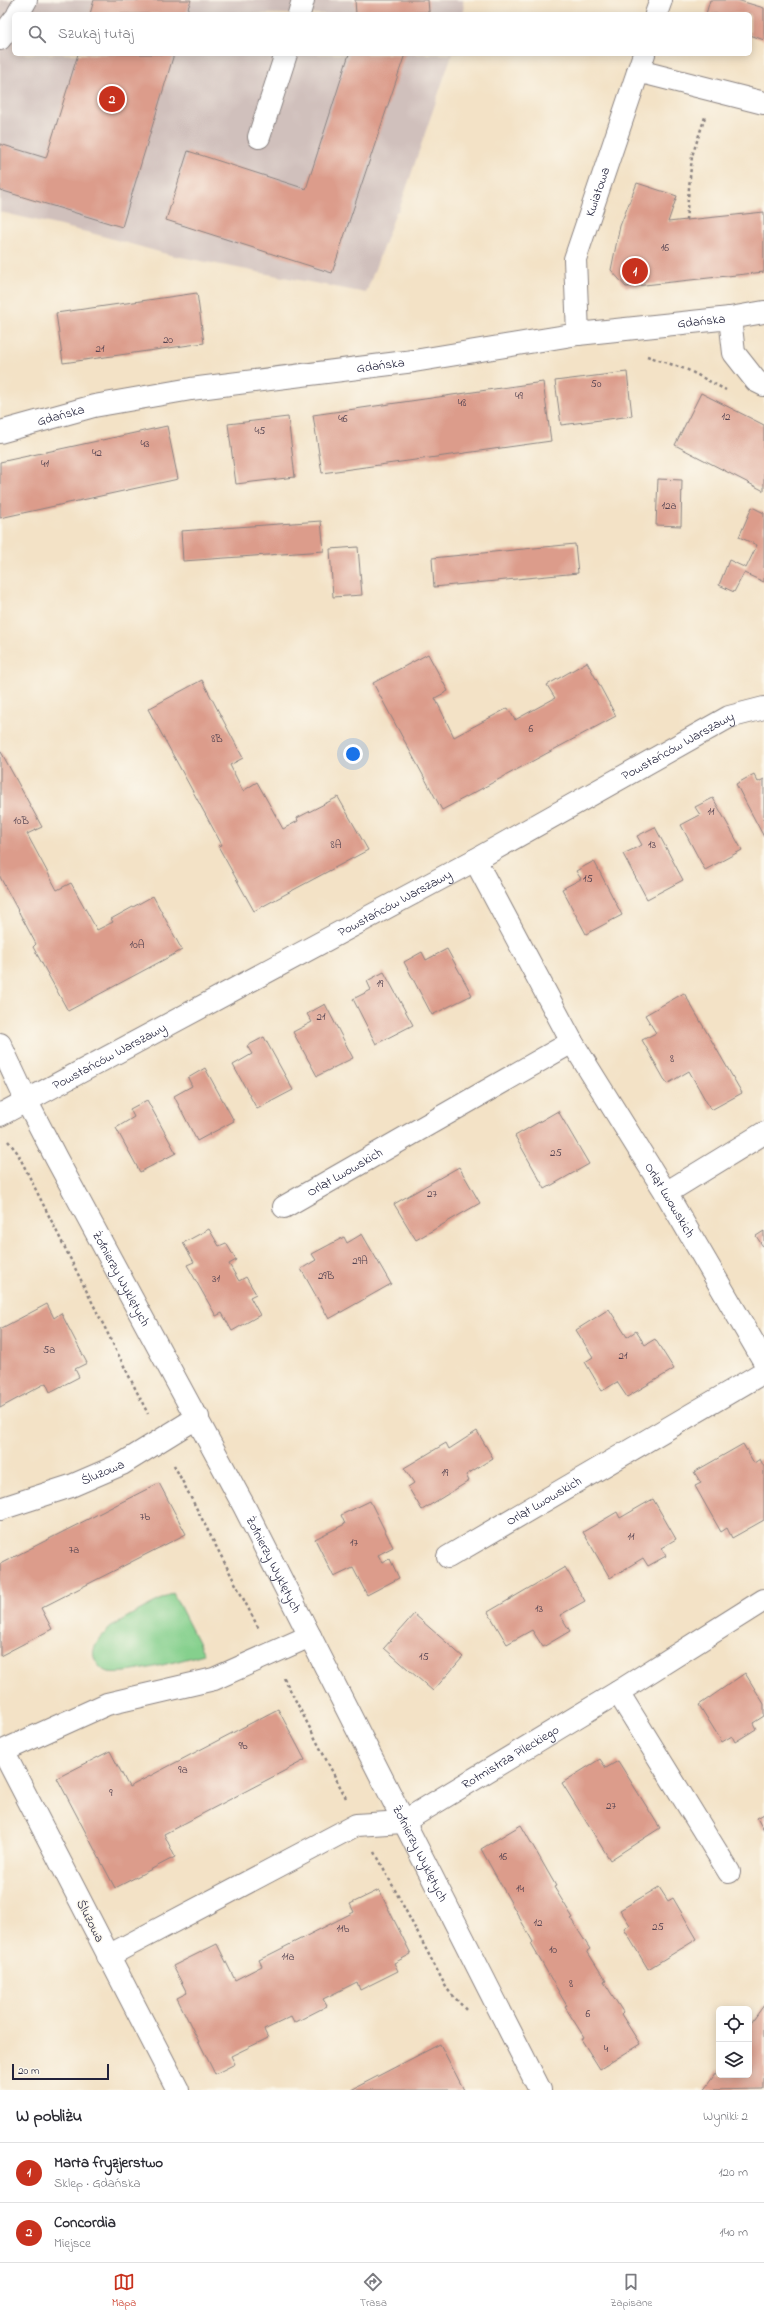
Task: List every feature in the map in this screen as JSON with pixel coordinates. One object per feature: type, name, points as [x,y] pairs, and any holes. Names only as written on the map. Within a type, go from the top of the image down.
[{"type":"street","points":[[19,12],[26,0]]},
{"type":"street","points":[[300,12],[303,0]]},
{"type":"street","points":[[657,12],[661,0]]},
{"type":"street","points":[[0,39],[12,23]]},
{"type":"street","points":[[259,137],[285,56]]},
{"type":"street","points":[[641,62],[764,103]]},
{"type":"street","name":"Kwiatowa","points":[[578,334],[575,259],[641,62]]},
{"type":"street","name":"Gdańska","points":[[0,432],[94,406],[176,392],[414,361],[578,334],[730,318],[764,312]]},
{"type":"street","points":[[730,318],[734,353],[756,381],[764,385]]},
{"type":"street","name":"Powstańców Warszawy","points":[[0,1115],[27,1102],[475,860],[729,717],[764,708]]},
{"type":"street","name":"Orląt Lwowskich","points":[[475,860],[572,1042],[666,1194],[764,1361]]},
{"type":"street","name":"Orląt Lwowskich","points":[[284,1207],[572,1042]]},
{"type":"street","name":"Żołnierzy Wyklętych","points":[[0,1044],[27,1102],[198,1417],[540,2090]]},
{"type":"street","points":[[666,1194],[764,1133]]},
{"type":"street","name":"Orląt Lwowskich","points":[[448,1557],[764,1372]]},
{"type":"street","name":"Śluzowa","points":[[0,1509],[71,1486],[122,1464],[160,1439],[198,1417]]},
{"type":"street","name":"Rotmistrza Pileckiego","points":[[403,1822],[618,1692],[764,1600]]},
{"type":"street","points":[[271,1654],[310,1636]]},
{"type":"street","name":"Śluzowa","points":[[178,2090],[4,1751],[107,1704],[214,1679],[271,1654]]},
{"type":"street","points":[[618,1692],[729,1872]]},
{"type":"street","points":[[108,1956],[361,1825],[403,1822]]},
{"type":"path","points":[[686,220],[692,156],[705,116]]},
{"type":"path","points":[[646,356],[662,360],[688,370],[730,392]]},
{"type":"path","points":[[1,1138],[7,1141],[17,1152],[160,1439],[271,1654],[447,1989],[468,2013]]},
{"type":"shaded area","points":[[0,0],[463,0],[464,12],[12,12],[12,56],[451,56],[399,210],[396,212],[366,293],[170,255],[95,234],[0,212]]},
{"type":"green space","points":[[173,1593],[204,1654],[154,1667],[125,1672],[105,1671],[98,1665],[93,1653],[94,1649],[109,1629],[122,1620]]},
{"type":"building","points":[[94,0],[191,0],[187,12],[91,12]]},
{"type":"building","points":[[355,0],[428,0],[429,12],[356,12]]},
{"type":"building","points":[[710,0],[737,0],[764,8],[764,40],[752,36],[752,12],[707,12]]},
{"type":"building","points":[[77,56],[173,56],[122,227],[0,190],[0,144],[46,158]]},
{"type":"building","points":[[348,56],[404,56],[332,273],[166,220],[188,151],[306,189]]},
{"type":"building","points":[[637,183],[677,196],[668,222],[764,212],[764,272],[626,287],[611,270],[620,226]]},
{"type":"building","points":[[197,293],[204,343],[63,363],[56,313]]},
{"type":"building","points":[[627,372],[632,416],[561,425],[555,381]]},
{"type":"building","points":[[543,382],[551,441],[322,473],[313,415]]},
{"type":"building","points":[[701,393],[764,425],[764,491],[675,445]]},
{"type":"building","points":[[288,417],[295,477],[236,484],[228,424]]},
{"type":"building","points":[[167,426],[178,479],[0,518],[0,462]]},
{"type":"building","points":[[658,479],[682,480],[681,526],[656,525]]},
{"type":"building","points":[[752,507],[764,513],[764,582],[744,573],[734,592],[719,585],[729,560],[746,568],[757,545],[739,537]]},
{"type":"building","points":[[321,521],[324,551],[183,561],[181,531]]},
{"type":"building","points":[[575,544],[578,573],[434,587],[432,558]]},
{"type":"building","points":[[358,547],[362,595],[333,597],[330,549]]},
{"type":"building","points":[[428,654],[448,691],[435,698],[454,737],[508,708],[515,720],[555,698],[547,685],[587,662],[616,716],[442,810],[373,683]]},
{"type":"building","points":[[202,680],[243,758],[230,765],[243,791],[257,782],[283,829],[298,821],[297,818],[338,797],[368,850],[254,911],[218,846],[222,845],[148,709]]},
{"type":"building","points":[[0,750],[42,827],[27,834],[57,890],[71,883],[97,930],[113,922],[111,919],[153,896],[182,950],[68,1011],[33,947],[36,944],[0,877]]},
{"type":"building","points":[[754,774],[758,782],[764,779],[764,837],[736,784]]},
{"type":"building","points":[[713,798],[742,850],[705,870],[681,825],[700,815],[695,807]]},
{"type":"building","points":[[655,827],[683,880],[647,899],[623,854],[642,845],[637,836]]},
{"type":"building","points":[[594,861],[622,915],[586,934],[562,889],[581,879],[576,871]]},
{"type":"building","points":[[447,949],[472,995],[432,1015],[404,962],[422,952],[426,960]]},
{"type":"building","points":[[384,972],[413,1025],[376,1044],[353,999],[371,990],[367,981]]},
{"type":"building","points":[[684,993],[742,1093],[711,1110],[689,1071],[667,1084],[642,1040],[656,1033],[645,1015]]},
{"type":"building","points":[[325,1004],[353,1058],[317,1076],[293,1032],[312,1022],[307,1014]]},
{"type":"building","points":[[264,1037],[293,1090],[257,1109],[233,1065],[252,1054],[247,1046]]},
{"type":"building","points":[[205,1068],[234,1121],[197,1141],[174,1096],[192,1086],[188,1078]]},
{"type":"building","points":[[147,1100],[176,1153],[140,1172],[116,1128],[134,1117],[130,1109]]},
{"type":"building","points":[[558,1111],[589,1164],[545,1189],[515,1136]]},
{"type":"building","points":[[459,1167],[480,1203],[416,1240],[394,1204]]},
{"type":"building","points":[[209,1229],[219,1246],[226,1243],[236,1260],[229,1264],[239,1281],[246,1277],[256,1294],[250,1297],[260,1315],[232,1331],[222,1313],[216,1316],[187,1265],[194,1262],[183,1243]]},
{"type":"building","points":[[764,1231],[764,1248],[756,1236]]},
{"type":"building","points":[[362,1234],[391,1284],[329,1319],[301,1269],[316,1260],[312,1254],[344,1237],[347,1243]]},
{"type":"building","points":[[47,1304],[54,1318],[61,1313],[87,1363],[75,1369],[79,1377],[50,1392],[46,1383],[0,1408],[0,1329]]},
{"type":"building","points":[[609,1309],[627,1337],[636,1331],[645,1345],[655,1339],[674,1369],[627,1397],[617,1382],[602,1391],[585,1362],[593,1357],[576,1330]]},
{"type":"building","points":[[477,1431],[493,1458],[466,1475],[469,1481],[422,1510],[408,1487],[414,1483],[404,1468],[446,1443],[449,1449]]},
{"type":"building","points":[[743,1444],[754,1463],[760,1459],[764,1467],[764,1520],[732,1538],[727,1528],[721,1532],[695,1486],[701,1483],[694,1472]]},
{"type":"building","points":[[159,1483],[186,1534],[41,1608],[52,1629],[0,1656],[0,1564]]},
{"type":"building","points":[[653,1499],[676,1539],[661,1548],[666,1556],[648,1566],[643,1558],[610,1578],[583,1532],[617,1512],[620,1518]]},
{"type":"building","points":[[370,1501],[393,1547],[378,1555],[382,1562],[390,1559],[399,1578],[367,1595],[353,1568],[334,1577],[315,1539],[345,1524],[341,1515]]},
{"type":"building","points":[[565,1567],[585,1601],[560,1615],[570,1631],[543,1647],[532,1630],[507,1644],[488,1612]]},
{"type":"building","points":[[414,1614],[463,1657],[433,1691],[384,1648]]},
{"type":"building","points":[[745,1673],[764,1704],[764,1716],[753,1723],[756,1729],[735,1742],[732,1736],[722,1742],[699,1705]]},
{"type":"building","points":[[278,1709],[305,1760],[164,1834],[175,1857],[115,1888],[57,1778],[110,1751],[129,1787]]},
{"type":"building","points":[[600,1759],[606,1768],[618,1761],[660,1828],[610,1860],[562,1783]]},
{"type":"building","points":[[764,1814],[764,1831],[757,1818]]},
{"type":"building","points":[[521,1825],[556,1886],[554,1887],[573,1918],[571,1919],[590,1949],[587,1951],[623,2012],[621,2014],[640,2044],[600,2069],[581,2039],[584,2037],[565,2007],[567,2006],[531,1944],[533,1942],[481,1849]]},
{"type":"building","points":[[659,1887],[668,1901],[673,1898],[697,1939],[648,1969],[624,1929],[630,1925],[620,1910]]},
{"type":"building","points":[[379,1890],[411,1954],[394,1963],[398,1971],[360,1990],[357,1982],[323,1999],[327,2006],[294,2023],[291,2017],[264,2030],[268,2038],[231,2056],[235,2064],[215,2074],[177,1998],[187,1993],[173,1966],[217,1944],[235,1980],[262,1966],[259,1960],[354,1912],[350,1904]]},
{"type":"building","points":[[764,2005],[764,2089],[704,2090],[716,2073],[716,2078],[752,2078],[752,2022]]},
{"type":"building","points":[[440,2044],[464,2090],[351,2090]]},
{"type":"place","name":"Concordia","points":[[112,99]]},
{"type":"place","name":"Marta fryzjerstwo","points":[[635,271]]}]
